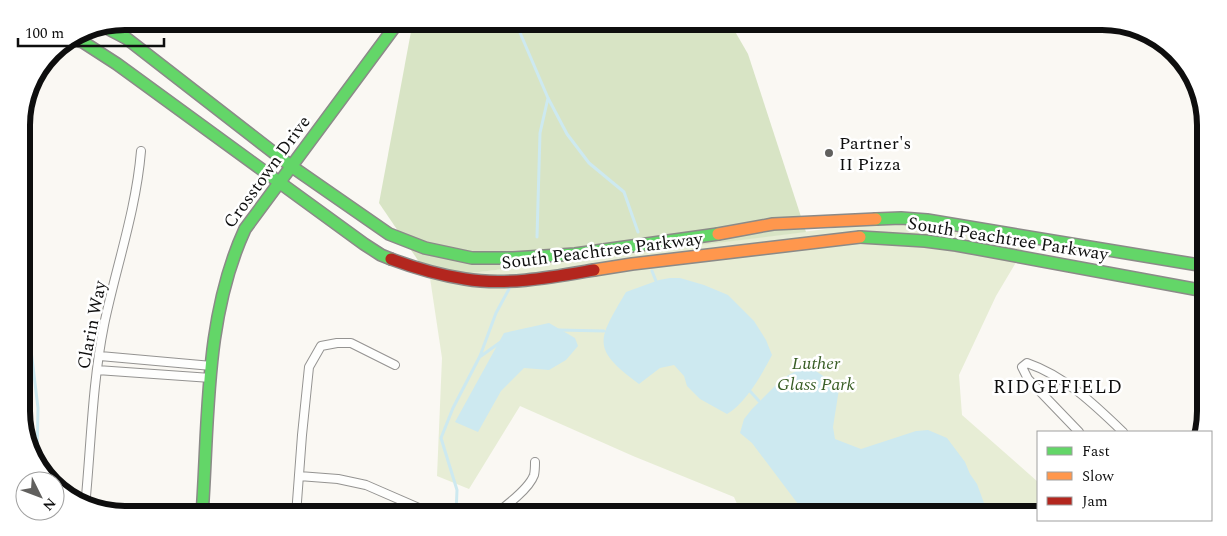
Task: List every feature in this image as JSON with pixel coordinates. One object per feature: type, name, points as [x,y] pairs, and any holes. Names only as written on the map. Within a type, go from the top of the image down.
[{"type":"main road","name":"Crosstown Drive","points":[[203,506],[211,372],[223,281],[233,251],[244,229],[392,30]]},
{"type":"main road","name":"South Peachtree Parkway","points":[[113,31],[126,38],[291,166],[389,234],[425,248],[472,258],[513,258],[575,254],[705,236],[773,224],[901,218],[982,228],[1197,265]]},
{"type":"main road","name":"South Peachtree Parkway","points":[[81,41],[117,64],[364,244],[382,255],[416,268],[465,279],[497,281],[547,278],[632,264],[862,236],[956,244],[1197,289]]},
{"type":"street","name":"Clarin Way","points":[[86,497],[97,370],[104,326],[138,186],[141,151]]},
{"type":"street","points":[[297,506],[309,367],[321,346],[351,343],[395,365]]},
{"type":"street","points":[[100,356],[211,372]]},
{"type":"street","points":[[1077,431],[1028,379],[1022,367],[1027,363],[1042,368],[1063,381],[1100,410],[1122,431]]},
{"type":"street","points":[[97,370],[211,372]]},
{"type":"street","points":[[506,506],[522,491],[533,476],[535,462]]},
{"type":"street","points":[[299,476],[338,479],[366,485],[414,506]]},
{"type":"green space","points":[[411,30],[734,30],[748,54],[806,232],[430,278],[379,203]]},
{"type":"green space","name":"Luther Glass Park","points":[[949,220],[1027,244],[996,296],[959,375],[962,415],[1037,481],[1037,506],[738,506],[734,497],[633,456],[520,406],[469,489],[437,476],[442,358],[430,278],[850,226]]},
{"type":"water","points":[[670,278],[680,278],[704,285],[728,295],[754,321],[766,340],[772,355],[747,396],[727,414],[700,399],[687,386],[684,376],[674,365],[660,368],[639,384],[623,372],[606,352],[605,333],[626,292]]},
{"type":"water","points":[[549,323],[575,338],[578,346],[566,360],[549,370],[524,368],[501,391],[478,432],[455,422],[504,333]]},
{"type":"water","points":[[800,369],[813,369],[839,389],[833,427],[835,439],[861,449],[916,431],[928,430],[947,438],[965,462],[977,484],[984,506],[799,506],[752,443],[740,433],[744,419],[783,378]]},
{"type":"waterway","points":[[519,30],[548,98],[567,134],[589,163],[624,192],[638,232]]},
{"type":"waterway","points":[[537,237],[540,133],[548,98]]},
{"type":"waterway","points":[[652,271],[656,281]]},
{"type":"waterway","points":[[456,506],[457,490],[441,438],[453,408],[480,356],[496,313],[509,289]]},
{"type":"waterway","points":[[559,330],[604,331]]},
{"type":"waterway","points":[[481,356],[502,341]]},
{"type":"waterway","points":[[30,342],[38,408],[37,447]]},
{"type":"waterway","points":[[749,390],[759,401]]},
{"type":"traffic: fast","points":[[202,506],[208,406],[215,333],[232,263],[245,229],[392,30]]},
{"type":"traffic: fast","points":[[113,31],[126,38],[291,166],[389,234],[425,248],[472,258],[513,258],[575,254],[718,234]]},
{"type":"traffic: fast","points":[[81,41],[117,64],[364,244],[391,259]]},
{"type":"traffic: fast","points":[[876,219],[927,220],[1197,265]]},
{"type":"traffic: fast","points":[[860,237],[956,245],[1197,290]]},
{"type":"traffic: slow","points":[[718,234],[773,224],[876,219]]},
{"type":"traffic: slow","points":[[594,270],[860,237]]},
{"type":"traffic: jam","points":[[391,259],[436,273],[497,282],[530,280],[594,270]]},
{"type":"place","name":"Partner's II Pizza","points":[[829,153]]},
{"type":"district","name":"RIDGEFIELD","points":[[1058,387]]}]
